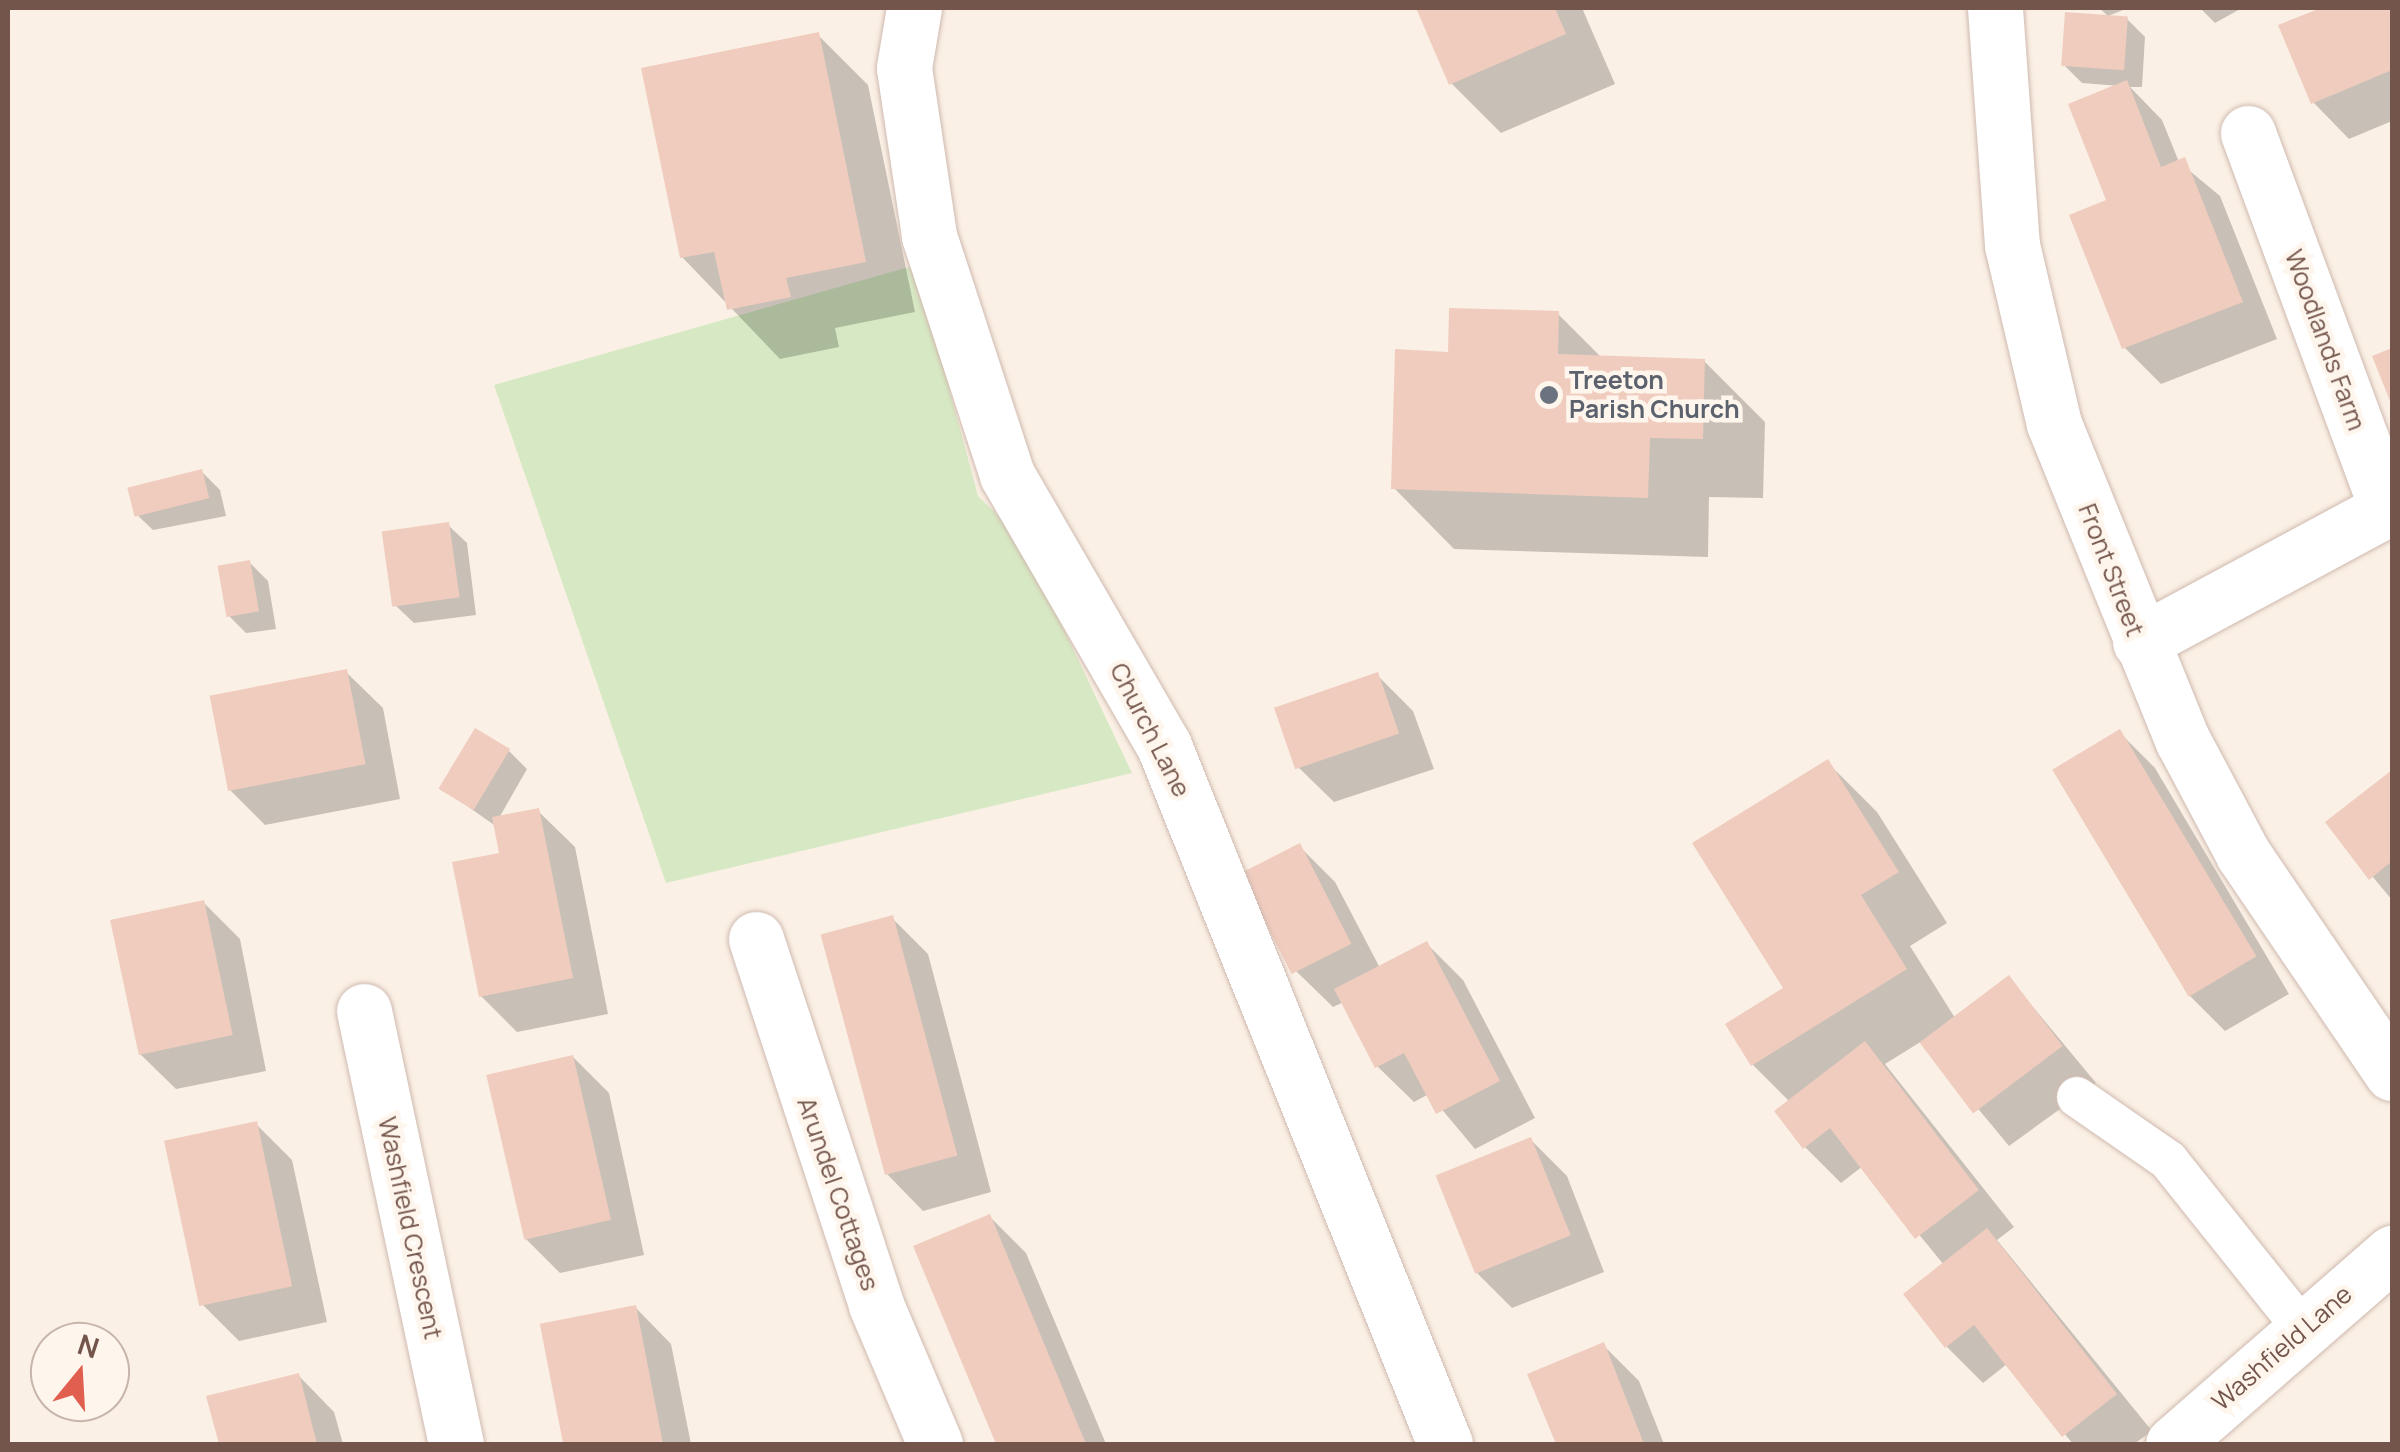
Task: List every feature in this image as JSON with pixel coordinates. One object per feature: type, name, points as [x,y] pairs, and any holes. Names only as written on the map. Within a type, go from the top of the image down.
[{"type":"street","name":"Church Lane","points":[[914,8],[904,68],[930,236],[1007,475],[1164,746],[1445,1444]]},
{"type":"street","name":"Front Street","points":[[1995,8],[2016,263],[2054,424],[2140,642],[2243,854],[2392,1073]]},
{"type":"street","name":"Woodlands Farm","points":[[2140,642],[2387,509],[2248,133]]},
{"type":"street","name":"Arundel Cottages","points":[[756,939],[876,1304],[934,1444]]},
{"type":"street","name":"Washfield Crescent","points":[[364,1011],[456,1444]]},
{"type":"street","name":"Washfield Lane","points":[[2173,1444],[2392,1253]]},
{"type":"lane","points":[[2077,1097],[2168,1160],[2302,1329]]},
{"type":"green space","points":[[916,265],[978,496],[1020,537],[1132,773],[666,883],[494,385]]},
{"type":"building","points":[[1416,8],[1555,8],[1566,34],[1449,85]]},
{"type":"building","points":[[2321,8],[2392,8],[2392,70],[2311,104],[2278,25]]},
{"type":"building","points":[[2065,12],[2128,16],[2124,70],[2061,66]]},
{"type":"building","points":[[819,32],[866,262],[786,278],[791,297],[727,310],[714,252],[680,258],[641,68]]},
{"type":"building","points":[[2127,80],[2161,167],[2185,157],[2243,302],[2122,349],[2069,215],[2106,200],[2068,104]]},
{"type":"building","name":"Treeton Parish Church","points":[[1449,308],[1559,311],[1558,354],[1705,359],[1703,439],[1650,438],[1648,498],[1391,489],[1395,349],[1448,352]]},
{"type":"building","points":[[2392,348],[2392,406],[2372,356]]},
{"type":"building","points":[[202,469],[209,498],[135,517],[127,488]]},
{"type":"building","points":[[449,522],[460,597],[392,607],[382,531]]},
{"type":"building","points":[[250,560],[259,611],[227,617],[218,566]]},
{"type":"building","points":[[347,669],[366,764],[228,791],[210,696]]},
{"type":"building","points":[[1378,672],[1399,733],[1295,769],[1274,708]]},
{"type":"building","points":[[475,728],[510,749],[474,810],[438,789]]},
{"type":"building","points":[[2120,729],[2256,956],[2189,997],[2052,770]]},
{"type":"building","points":[[1828,759],[1899,872],[1861,895],[1907,969],[1751,1066],[1725,1024],[1783,988],[1692,843]]},
{"type":"building","points":[[2392,770],[2392,861],[2369,880],[2325,822]]},
{"type":"building","points":[[539,808],[573,978],[479,997],[452,862],[499,853],[492,817]]},
{"type":"building","points":[[1300,843],[1351,944],[1292,974],[1240,873]]},
{"type":"building","points":[[204,900],[233,1035],[139,1055],[110,920]]},
{"type":"building","points":[[893,915],[957,1156],[885,1175],[821,934]]},
{"type":"building","points":[[1427,941],[1500,1081],[1436,1114],[1404,1053],[1375,1068],[1334,989]]},
{"type":"building","points":[[2009,975],[2063,1046],[1973,1113],[1920,1042]]},
{"type":"building","points":[[1865,1041],[1979,1190],[1915,1239],[1830,1128],[1803,1149],[1774,1111]]},
{"type":"building","points":[[573,1055],[611,1220],[524,1240],[486,1075]]},
{"type":"building","points":[[257,1121],[292,1286],[199,1306],[164,1141]]},
{"type":"building","points":[[1531,1137],[1571,1235],[1475,1274],[1436,1176]]},
{"type":"building","points":[[990,1214],[1086,1444],[996,1444],[913,1246]]},
{"type":"building","points":[[1987,1228],[2117,1394],[2062,1437],[1974,1325],[1945,1348],[1903,1294]]},
{"type":"building","points":[[636,1305],[663,1443],[563,1444],[540,1324]]},
{"type":"building","points":[[1604,1342],[1644,1444],[1556,1444],[1527,1374]]},
{"type":"building","points":[[299,1373],[317,1444],[219,1444],[206,1396]]},
{"type":"place","name":"Treeton Parish Church","points":[[1549,395]]}]
